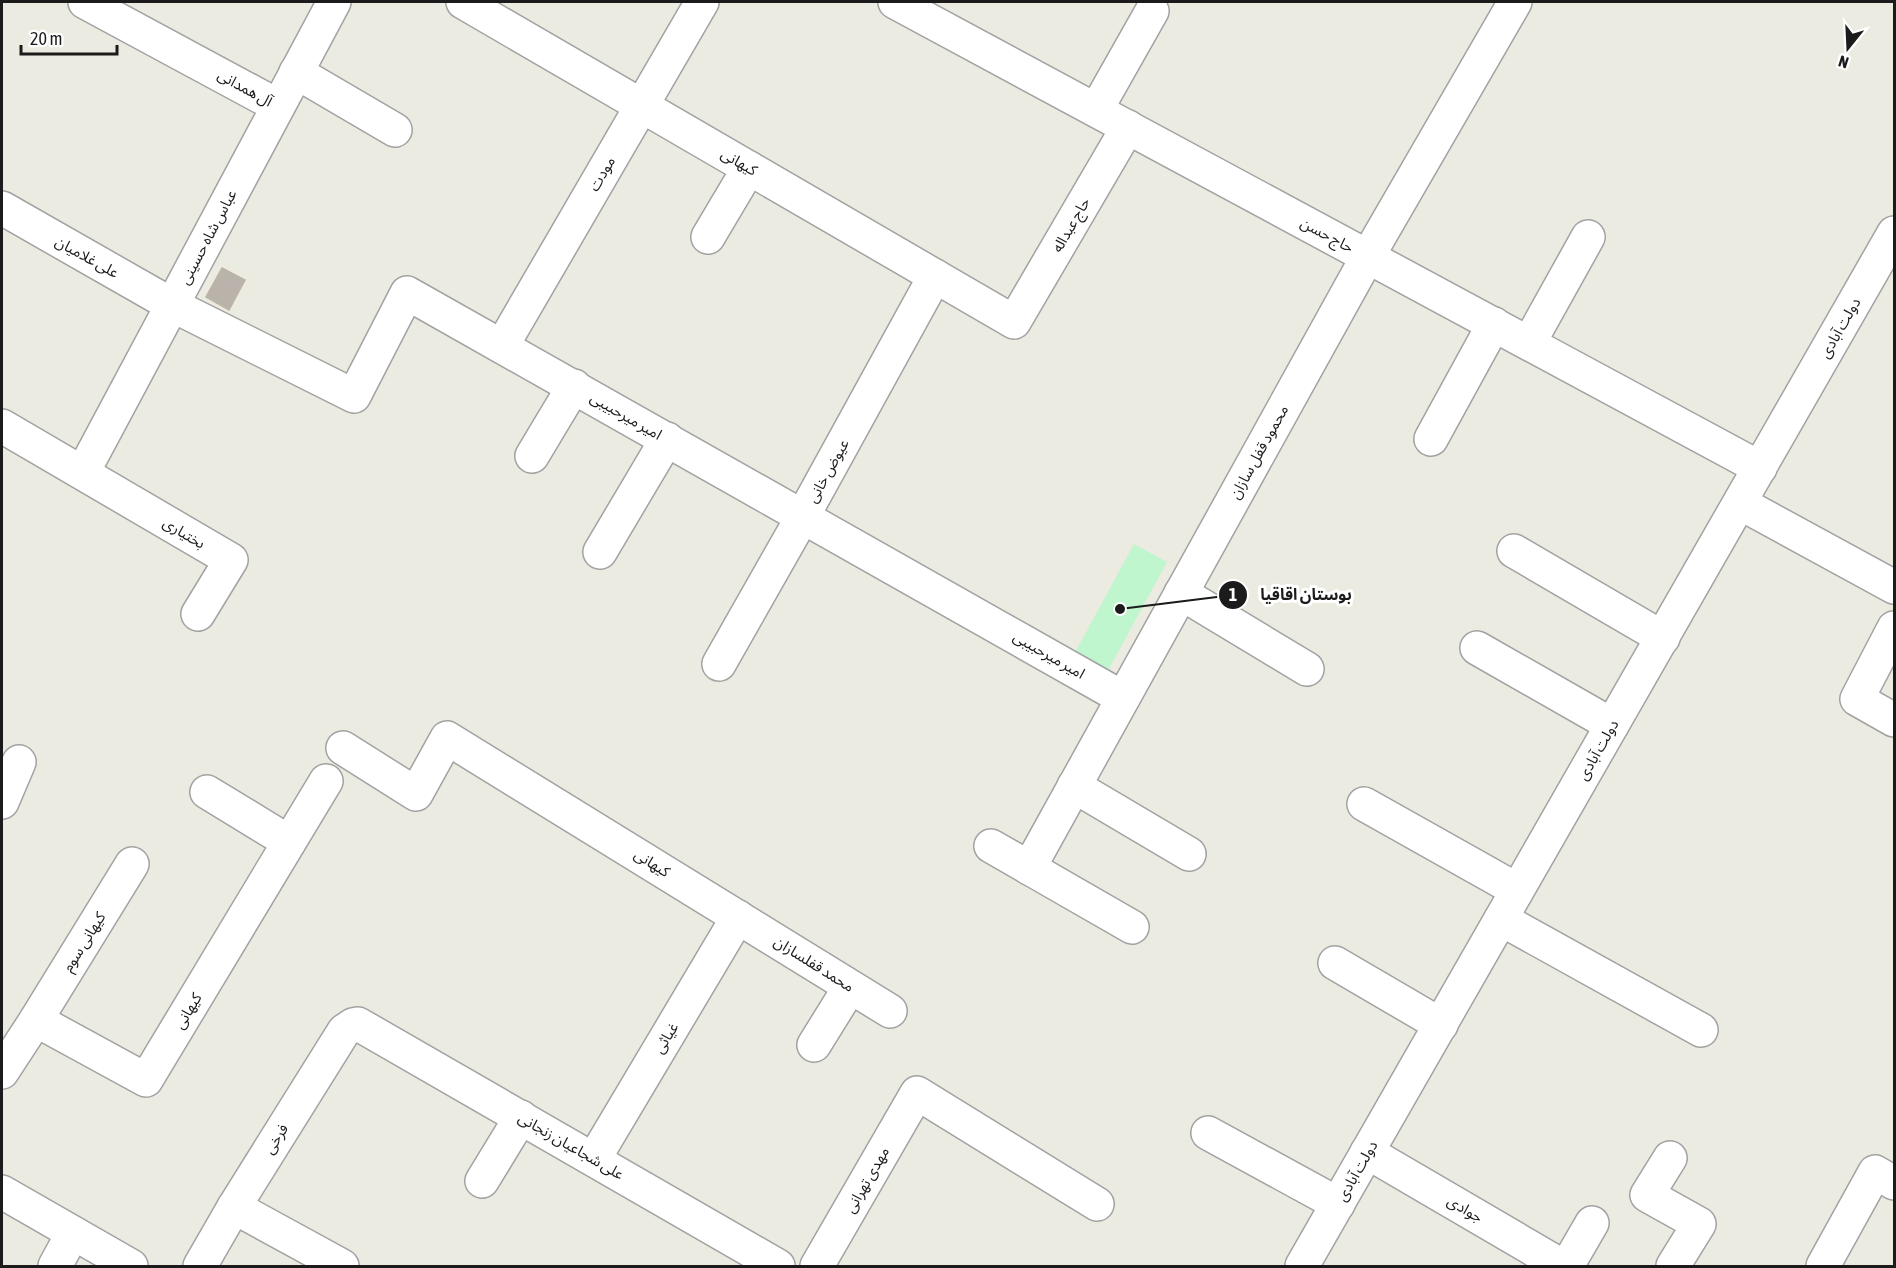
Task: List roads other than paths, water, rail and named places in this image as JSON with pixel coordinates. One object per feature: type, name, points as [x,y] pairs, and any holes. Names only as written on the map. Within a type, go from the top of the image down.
[{"type":"street","name":"آل همدانی","points":[[85,2],[278,106]]},
{"type":"street","name":"عباس شاه حسینی","points":[[83,472],[334,2]]},
{"type":"street","name":"کیهانی","points":[[463,2],[1014,322]]},
{"type":"street","name":"مودت","points":[[502,346],[702,2]]},
{"type":"street","name":"حاج حسن","points":[[895,2],[1760,468]]},
{"type":"street","name":"محمود قفل سازان","points":[[1029,868],[1368,256],[1515,2]]},
{"type":"street","points":[[1096,110],[1152,11]]},
{"type":"street","points":[[296,72],[395,130]]},
{"type":"street","name":"حاج عبداله","points":[[1014,322],[1128,127]]},
{"type":"street","points":[[708,237],[749,168]]},
{"type":"street","name":"علی غلامیان","points":[[2,208],[172,305]]},
{"type":"street","points":[[1529,343],[1588,237]]},
{"type":"street","name":"دولت آبادی","points":[[1302,1266],[1760,468],[1890,253]]},
{"type":"street","name":"عیوض خانی","points":[[719,664],[935,276]]},
{"type":"street","name":"امیر میرحبیبی","points":[[172,305],[354,396],[406,292],[1123,698]]},
{"type":"street","points":[[1431,439],[1494,324]]},
{"type":"street","points":[[532,456],[574,386]]},
{"type":"street","points":[[2,426],[83,472]]},
{"type":"street","points":[[600,552],[667,439]]},
{"type":"street","name":"بختیاری","points":[[83,472],[231,560],[198,614]]},
{"type":"street","points":[[1740,503],[1894,587]]},
{"type":"street","points":[[1514,551],[1662,638]]},
{"type":"street","points":[[1181,593],[1307,669]]},
{"type":"street","points":[[1894,628],[1857,699],[1894,720]]},
{"type":"street","points":[[1477,648],[1612,725]]},
{"type":"street","name":"کیهانی","points":[[343,748],[416,794],[447,738],[738,917]]},
{"type":"street","points":[[2,802],[19,762]]},
{"type":"street","name":"کیهانی","points":[[36,1020],[146,1080],[326,781]]},
{"type":"street","points":[[1074,786],[1189,854]]},
{"type":"street","points":[[207,792],[289,842]]},
{"type":"street","points":[[1364,804],[1517,890]]},
{"type":"street","points":[[991,846],[1132,927]]},
{"type":"street","name":"کیهانی سوم","points":[[36,1020],[132,864]]},
{"type":"street","name":"محمد قفلسازان","points":[[738,917],[890,1011]]},
{"type":"street","name":"غیاثی","points":[[594,1159],[738,917]]},
{"type":"street","points":[[1501,919],[1701,1030]]},
{"type":"street","points":[[1335,963],[1441,1025]]},
{"type":"street","points":[[814,1045],[850,987]]},
{"type":"street","points":[[2,1072],[36,1020]]},
{"type":"street","name":"فرخی","points":[[200,1266],[234,1207],[344,1031],[353,1025],[363,1026]]},
{"type":"street","name":"علی شجاعیان زنجانی","points":[[363,1026],[778,1266]]},
{"type":"street","name":"مهدی تهرانی","points":[[817,1266],[917,1093],[1097,1204]]},
{"type":"street","points":[[482,1180],[521,1117]]},
{"type":"street","points":[[1208,1133],[1338,1204]]},
{"type":"street","name":"جوادی","points":[[1367,1152],[1562,1266]]},
{"type":"street","points":[[1670,1158],[1647,1195],[1699,1224],[1672,1266]]},
{"type":"street","points":[[1823,1266],[1875,1173],[1894,1183]]},
{"type":"street","points":[[2,1192],[131,1266]]},
{"type":"street","points":[[234,1207],[342,1266]]},
{"type":"street","points":[[1568,1266],[1592,1223]]},
{"type":"street","points":[[55,1266],[73,1233]]},
{"type":"place","name":"بوستان اقاقیا","points":[[1120,609]]}]
